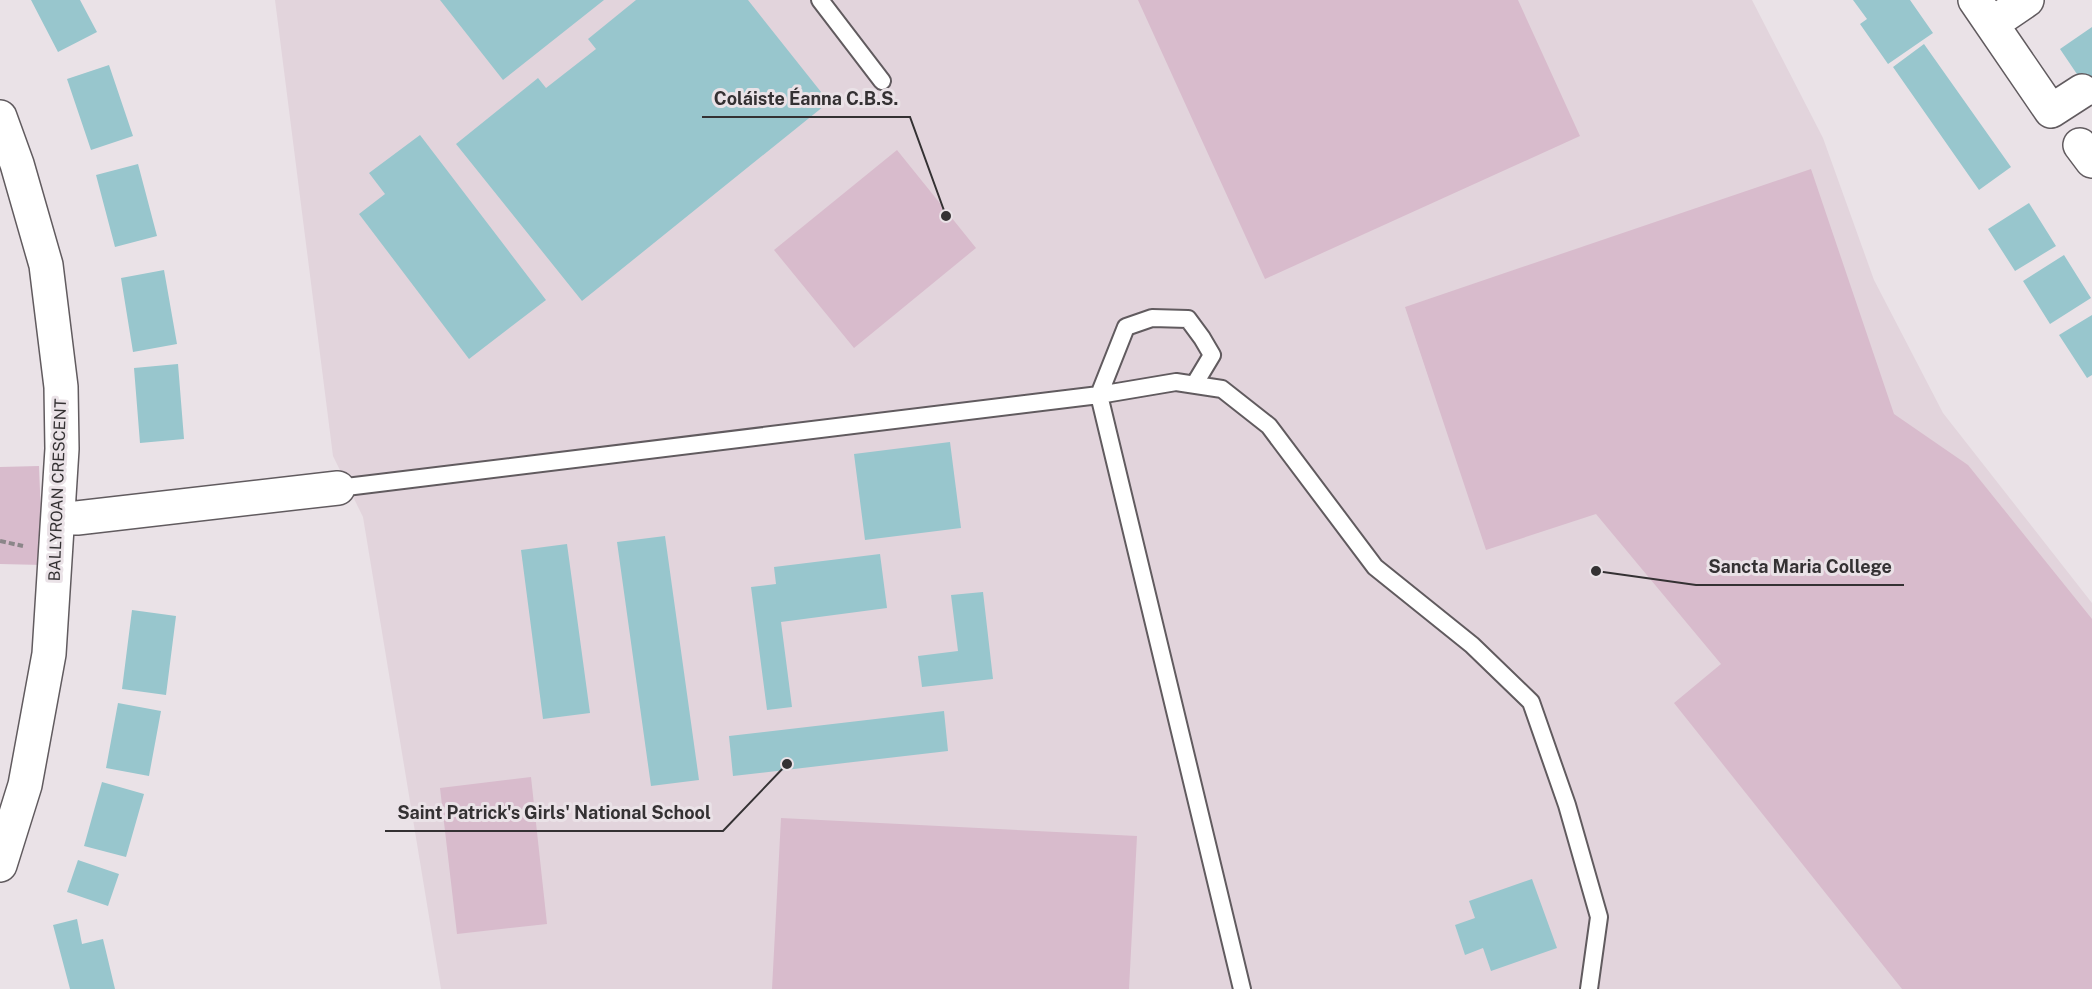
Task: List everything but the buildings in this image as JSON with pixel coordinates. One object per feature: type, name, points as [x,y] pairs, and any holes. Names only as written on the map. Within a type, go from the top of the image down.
[{"type":"street","points":[[2027,0],[1983,12],[2052,111],[2082,91]]},
{"type":"street","name":"BALLYROAN CRESCENT","points":[[0,117],[17,164],[46,265],[61,387],[62,449],[49,654],[25,785],[0,865]]},
{"type":"street","points":[[58,518],[77,518],[338,488]]},
{"type":"lane","points":[[819,0],[882,81]]},
{"type":"lane","points":[[1194,385],[1212,355],[1202,338],[1188,319],[1152,318],[1126,327],[1099,395],[1242,989]]},
{"type":"lane","points":[[338,488],[1099,395],[1176,382],[1222,389],[1269,426],[1375,567],[1472,645],[1531,702],[1567,805],[1599,917],[1589,989]]},
{"type":"path","points":[[0,541],[31,548]]},
{"type":"shaded area","points":[[275,0],[1752,0],[1823,138],[1874,280],[1943,413],[2092,603],[2092,989],[441,989],[363,517],[333,456]]},
{"type":"shaded area","points":[[1138,0],[1518,0],[1580,136],[1265,279]]},
{"type":"shaded area","points":[[897,150],[976,248],[854,348],[774,250]]},
{"type":"shaded area","points":[[1811,169],[1894,414],[1968,465],[2092,619],[2092,989],[1902,989],[1674,703],[1721,664],[1596,514],[1486,550],[1405,307]]},
{"type":"shaded area","points":[[39,466],[43,565],[0,564],[0,467]]},
{"type":"shaded area","points":[[531,777],[547,924],[457,934],[440,788]]},
{"type":"shaded area","points":[[781,818],[1137,836],[1129,989],[772,989]]},
{"type":"place","name":"Coláiste Éanna C.B.S.","points":[[946,216]]},
{"type":"place","name":"Sancta Maria College","points":[[1596,571]]},
{"type":"place","name":"Saint Patrick's Girls' National School","points":[[787,764]]}]
